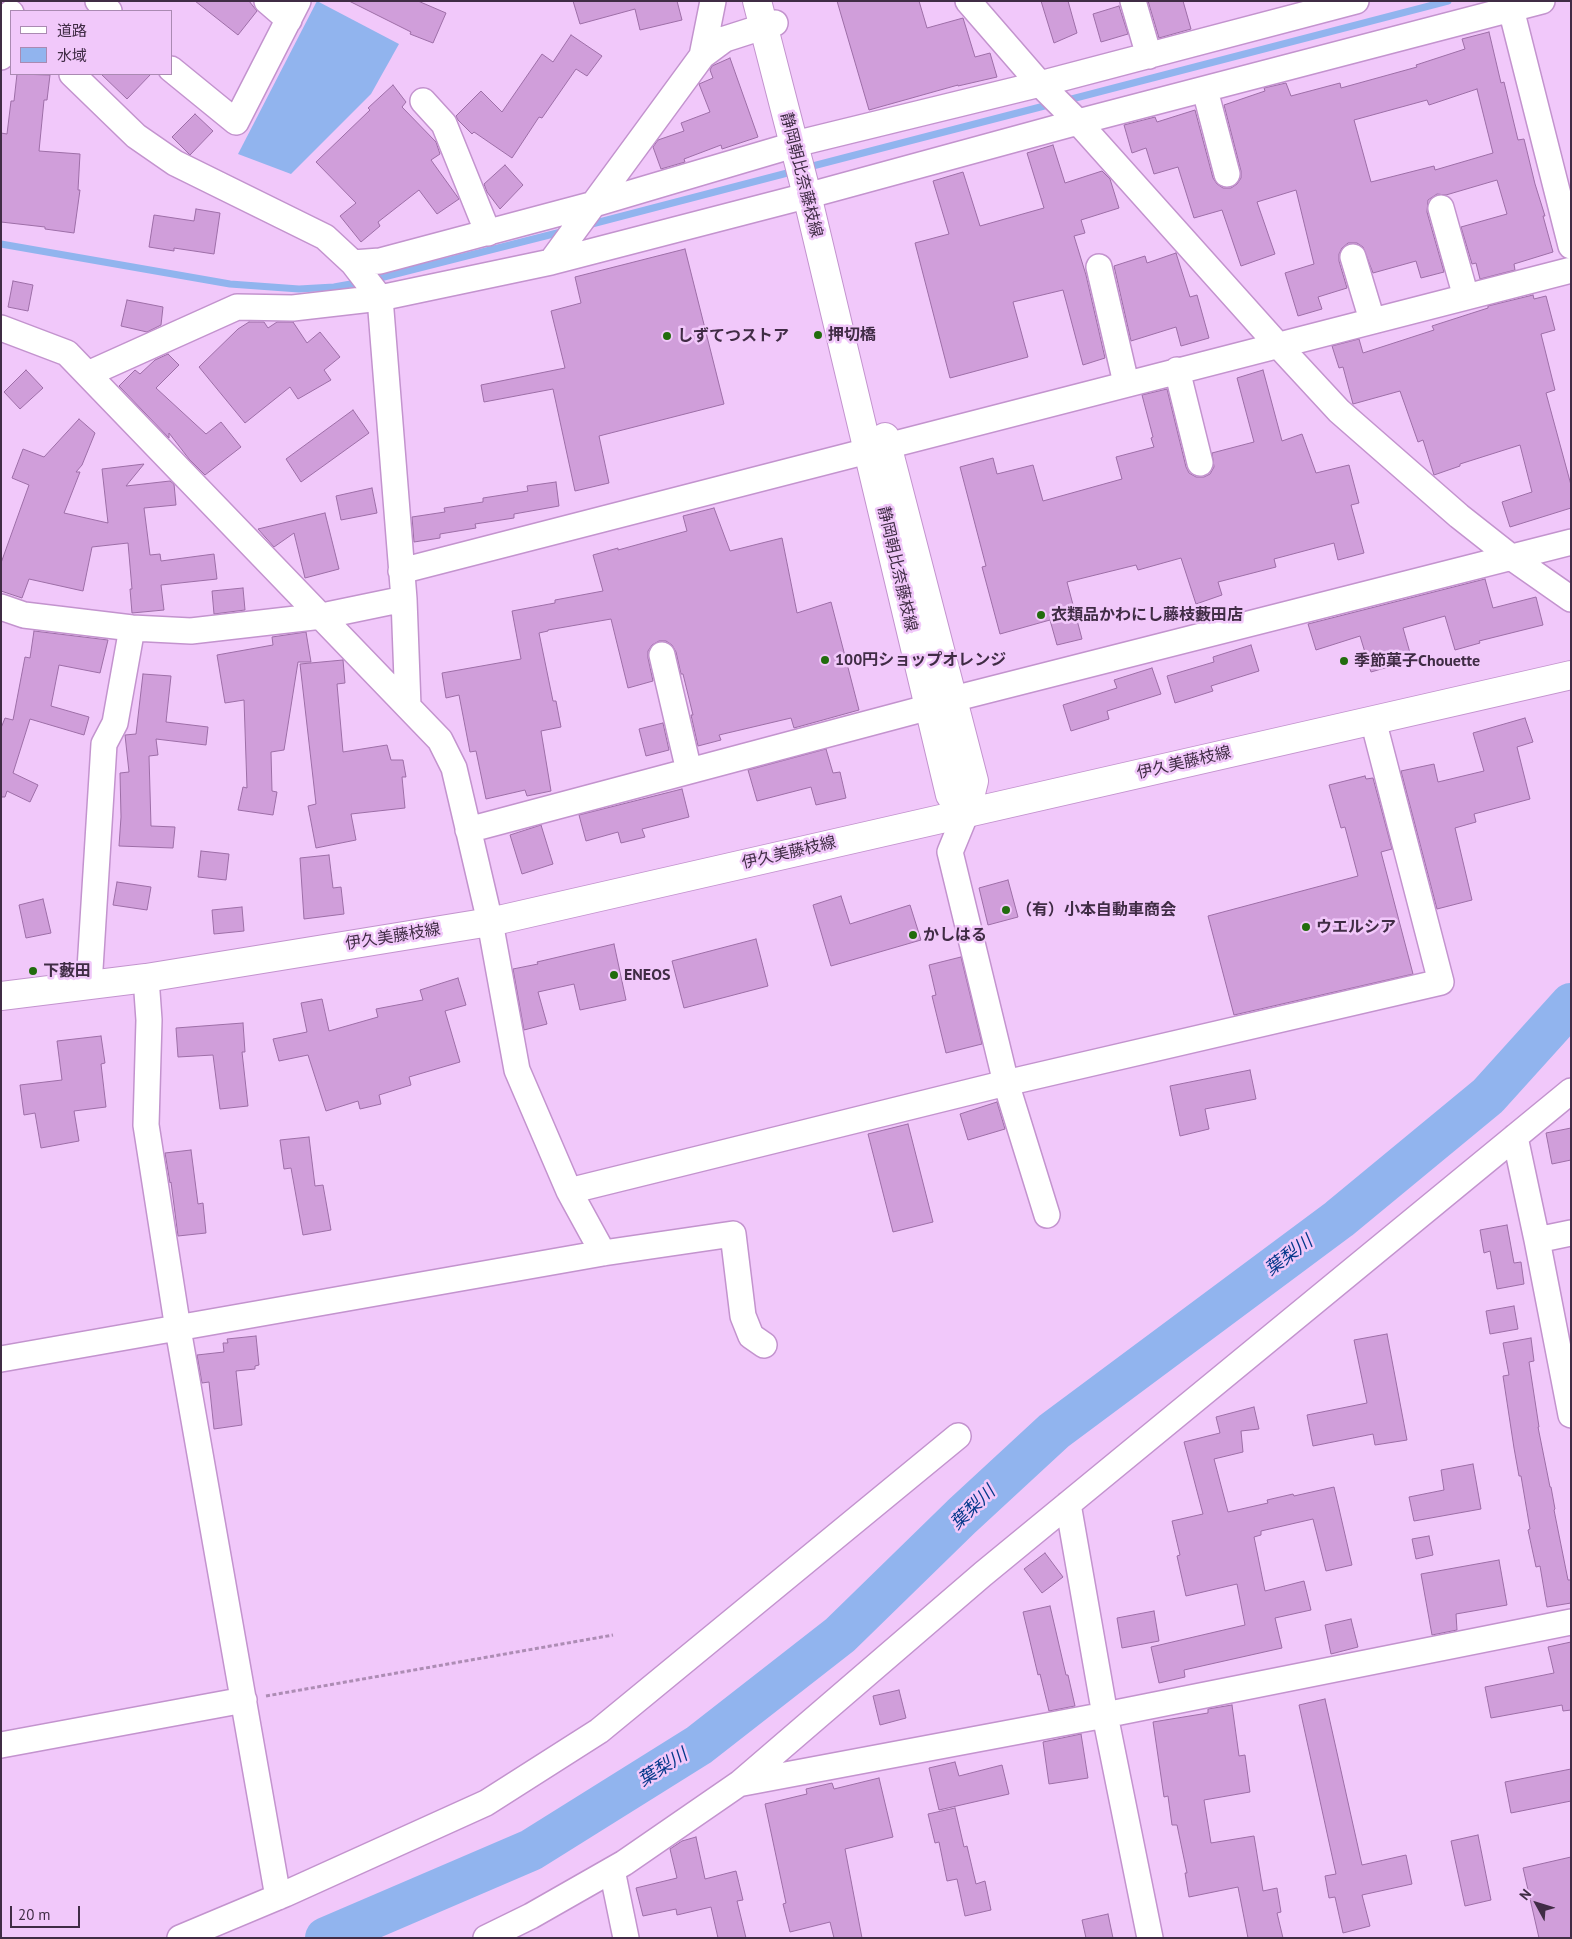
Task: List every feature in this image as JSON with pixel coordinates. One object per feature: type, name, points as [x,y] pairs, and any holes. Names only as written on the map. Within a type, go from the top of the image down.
[{"type":"main road","name":"静岡朝比奈藤枝線","points":[[766,13],[814,194],[941,703],[950,795],[966,813]]},
{"type":"main road","name":"伊久美藤枝線","points":[[1,996],[146,978],[490,922],[1571,675]]},
{"type":"street","points":[[98,1],[108,10]]},
{"type":"street","points":[[172,70],[236,122],[294,10],[268,1]]},
{"type":"street","points":[[702,56],[713,1]]},
{"type":"street","points":[[968,1],[1040,84],[1078,122],[1339,411],[1459,516],[1511,557],[1571,599]]},
{"type":"street","points":[[1132,1],[1149,56]]},
{"type":"street","points":[[353,263],[380,261],[488,233],[801,143],[1040,84],[1356,1]]},
{"type":"street","points":[[88,374],[237,307],[293,308],[380,298],[552,262],[1205,90],[1510,5],[1542,1]]},
{"type":"street","points":[[1,3],[10,12]]},
{"type":"street","points":[[1510,5],[1571,246]]},
{"type":"street","points":[[552,262],[702,56],[766,13]]},
{"type":"street","points":[[1,57],[10,17]]},
{"type":"street","points":[[73,75],[136,136],[175,163],[326,237],[353,263],[380,298],[404,599],[408,706]]},
{"type":"street","points":[[1205,90],[1227,174]]},
{"type":"street","points":[[422,101],[444,124],[488,233]]},
{"type":"street","points":[[1442,208],[1466,297]]},
{"type":"street","points":[[1353,257],[1372,320]]},
{"type":"street","points":[[1100,267],[1126,384]]},
{"type":"street","points":[[401,571],[1277,344],[1571,270]]},
{"type":"street","points":[[1,328],[67,353],[440,740],[454,768],[490,922],[517,1070],[569,1191],[603,1253]]},
{"type":"street","points":[[1177,370],[1200,463]]},
{"type":"street","points":[[468,830],[941,703],[1571,542]]},
{"type":"street","points":[[1,607],[24,615],[132,628],[191,631],[322,616],[404,599]]},
{"type":"street","points":[[89,985],[104,744],[114,723],[132,628]]},
{"type":"street","points":[[662,654],[689,771]]},
{"type":"street","points":[[569,1191],[1006,1083],[1442,982],[1372,720]]},
{"type":"street","points":[[966,813],[950,852],[1006,1083],[1046,1215]]},
{"type":"street","points":[[146,978],[149,1020],[146,1125],[178,1329],[278,1897]]},
{"type":"street","points":[[486,1938],[531,1916],[612,1870],[740,1783],[983,1574],[1571,1090]]},
{"type":"street","points":[[1515,1137],[1571,1415]]},
{"type":"street","points":[[1537,1240],[1571,1233]]},
{"type":"street","points":[[1,1360],[603,1253],[733,1234],[742,1316],[751,1336],[764,1345]]},
{"type":"street","points":[[180,1938],[278,1897],[486,1803],[598,1731],[958,1436]]},
{"type":"street","points":[[1068,1504],[1105,1715],[1150,1938]]},
{"type":"street","points":[[740,1783],[1105,1715],[1571,1622]]},
{"type":"street","points":[[1,1745],[244,1700]]},
{"type":"street","points":[[612,1870],[626,1938]]},
{"type":"path","points":[[244,1700],[613,1636]]},
{"type":"water","points":[[317,1],[399,44],[371,94],[291,174],[238,154]]},
{"type":"building","points":[[195,1],[249,1],[257,11],[238,35]]},
{"type":"building","points":[[349,1],[418,1],[446,13],[433,43],[410,34],[411,32]]},
{"type":"building","points":[[573,1],[677,1],[682,20],[640,30],[635,9],[580,24]]},
{"type":"building","points":[[837,1],[919,1],[927,28],[963,18],[975,57],[990,53],[997,77],[958,85],[869,110]]},
{"type":"building","points":[[1041,1],[1068,1],[1077,33],[1054,43]]},
{"type":"building","points":[[1148,1],[1183,1],[1191,29],[1159,38]]},
{"type":"building","points":[[1119,6],[1128,34],[1101,42],[1093,14]]},
{"type":"building","points":[[1489,32],[1501,83],[1504,82],[1518,140],[1524,139],[1545,216],[1543,216],[1553,252],[1514,264],[1515,270],[1480,279],[1476,263],[1472,264],[1461,227],[1507,214],[1497,180],[1446,195],[1437,194],[1428,200],[1427,212],[1444,272],[1421,278],[1416,261],[1373,273],[1363,247],[1357,243],[1348,243],[1339,254],[1339,261],[1347,288],[1318,297],[1322,309],[1298,316],[1285,273],[1314,264],[1296,190],[1257,202],[1275,254],[1241,266],[1222,210],[1194,218],[1178,167],[1154,174],[1146,148],[1132,153],[1124,125],[1155,117],[1157,122],[1195,110],[1213,178],[1223,188],[1231,188],[1241,178],[1241,171],[1224,105],[1265,91],[1264,88],[1286,83],[1291,96],[1340,83],[1341,88],[1417,67],[1416,65],[1465,49],[1462,39]],"holes":[[[1477,89],[1493,153],[1435,170],[1434,166],[1371,182],[1354,120],[1427,100],[1429,105]]]},
{"type":"building","points":[[571,35],[602,56],[587,76],[576,69],[542,118],[539,117],[512,158],[474,132],[472,134],[458,120],[456,116],[481,91],[502,112],[542,54],[553,62]]},
{"type":"building","points":[[730,58],[758,137],[722,149],[721,145],[684,159],[685,162],[661,169],[653,147],[658,140],[684,131],[681,123],[710,112],[699,84],[713,78],[710,70],[712,66]]},
{"type":"building","points":[[17,75],[50,75],[47,100],[44,100],[39,151],[80,154],[78,190],[80,190],[74,233],[45,229],[45,227],[1,222],[1,133],[7,134],[11,101],[14,101]]},
{"type":"building","points":[[102,75],[150,75],[127,99]]},
{"type":"building","points":[[393,85],[406,102],[402,107],[436,142],[440,154],[431,160],[459,199],[437,214],[419,190],[378,222],[380,226],[361,242],[340,216],[356,203],[316,162]]},
{"type":"building","points":[[195,114],[213,131],[190,155],[172,137]]},
{"type":"building","points":[[1053,145],[1065,183],[1102,171],[1110,179],[1119,208],[1081,220],[1085,233],[1074,236],[1086,275],[1105,358],[1083,365],[1063,290],[1013,302],[1028,357],[950,378],[915,243],[949,234],[933,181],[963,172],[980,226],[1044,208],[1027,153]]},
{"type":"building","points":[[505,165],[523,185],[500,209],[487,192],[484,184]]},
{"type":"building","points":[[196,209],[220,213],[214,254],[174,248],[174,251],[149,247],[154,215],[194,221]]},
{"type":"building","points":[[685,249],[724,404],[599,436],[609,483],[575,491],[553,389],[484,402],[481,385],[565,368],[551,311],[581,303],[575,277]]},
{"type":"building","points":[[1176,253],[1190,297],[1197,295],[1209,338],[1181,346],[1176,327],[1131,341],[1114,266],[1145,256],[1147,263]]},
{"type":"building","points":[[13,281],[33,285],[28,311],[8,307]]},
{"type":"building","points":[[1533,295],[1534,299],[1546,296],[1555,330],[1541,334],[1555,390],[1546,393],[1571,485],[1571,508],[1510,527],[1502,502],[1532,492],[1520,445],[1460,464],[1460,466],[1434,475],[1423,440],[1418,442],[1400,391],[1353,404],[1343,367],[1339,368],[1332,346],[1359,339],[1363,353],[1434,330],[1432,326],[1488,308],[1488,306]]},
{"type":"building","points":[[127,300],[163,307],[161,325],[147,332],[121,326]]},
{"type":"building","points":[[249,322],[264,322],[268,328],[277,322],[293,322],[307,343],[320,332],[340,357],[324,370],[331,380],[298,399],[290,387],[245,423],[199,367],[238,329]]},
{"type":"building","points":[[168,354],[179,365],[156,388],[206,434],[221,422],[241,447],[205,475],[189,459],[169,433],[169,438],[119,386],[135,370],[140,374],[155,360]]},
{"type":"building","points":[[26,370],[43,388],[20,409],[4,392]]},
{"type":"building","points":[[1263,370],[1282,441],[1302,434],[1316,473],[1349,465],[1359,503],[1351,505],[1364,553],[1338,560],[1334,543],[1274,559],[1276,567],[1218,582],[1222,595],[1196,604],[1181,558],[1138,570],[1136,565],[1067,582],[1082,639],[1057,645],[1050,620],[1000,634],[982,567],[986,566],[960,467],[993,458],[997,474],[1033,465],[1043,501],[1122,479],[1116,457],[1154,447],[1142,395],[1167,389],[1186,467],[1189,473],[1196,477],[1204,477],[1210,474],[1214,467],[1212,453],[1254,442],[1237,378]]},
{"type":"building","points":[[353,410],[369,433],[301,482],[286,459]]},
{"type":"building","points":[[79,419],[95,433],[82,465],[76,472],[80,472],[64,513],[108,523],[102,469],[144,464],[126,486],[170,481],[174,484],[176,505],[144,508],[150,555],[160,554],[161,561],[214,554],[217,579],[161,585],[164,610],[132,613],[128,543],[92,547],[83,591],[29,579],[22,598],[1,591],[1,563],[29,485],[12,478],[23,449],[44,457]]},
{"type":"building","points":[[556,482],[559,506],[514,514],[514,518],[475,524],[476,528],[440,534],[440,538],[414,542],[412,517],[445,512],[444,508],[483,502],[483,498],[528,491],[527,486]]},
{"type":"building","points":[[372,488],[377,513],[341,520],[336,496]]},
{"type":"building","points":[[714,508],[730,551],[782,538],[797,613],[831,602],[859,710],[794,728],[791,718],[719,735],[721,740],[698,746],[683,674],[681,674],[676,652],[672,645],[666,641],[659,641],[652,645],[648,651],[648,658],[653,681],[628,688],[611,619],[548,630],[539,633],[553,701],[556,701],[561,727],[541,731],[551,791],[527,796],[525,790],[486,799],[476,751],[470,752],[459,695],[446,698],[442,673],[521,659],[512,611],[555,603],[555,600],[603,591],[593,555],[687,531],[683,516]]},
{"type":"building","points":[[325,513],[339,569],[305,578],[294,533],[274,547],[258,529]]},
{"type":"building","points":[[1485,579],[1493,608],[1536,597],[1543,625],[1479,641],[1480,643],[1455,650],[1445,616],[1403,628],[1412,660],[1371,672],[1360,636],[1316,650],[1308,624]]},
{"type":"building","points":[[243,588],[245,610],[214,614],[212,591]]},
{"type":"building","points":[[34,631],[108,640],[100,673],[59,665],[51,706],[89,717],[84,735],[30,719],[13,773],[38,785],[30,802],[7,791],[5,797],[1,797],[1,728],[5,718],[13,720],[25,657],[30,658]]},
{"type":"building","points":[[306,632],[311,662],[298,662],[284,750],[271,752],[272,791],[277,792],[273,815],[238,810],[243,787],[247,788],[244,700],[225,703],[217,655],[273,645],[272,637]]},
{"type":"building","points":[[1251,645],[1259,671],[1211,686],[1213,691],[1175,703],[1167,676],[1214,662],[1213,657]]},
{"type":"building","points":[[343,660],[345,683],[337,684],[343,752],[387,745],[391,760],[403,760],[406,777],[402,777],[405,808],[351,814],[356,840],[316,848],[308,806],[316,804],[300,664]]},
{"type":"building","points":[[1152,668],[1161,694],[1107,711],[1109,719],[1071,731],[1063,705],[1117,688],[1114,680]]},
{"type":"building","points":[[143,674],[171,676],[166,722],[208,727],[206,745],[156,739],[158,755],[149,756],[151,826],[175,827],[173,848],[119,846],[121,817],[120,773],[129,772],[125,735],[136,734]]},
{"type":"building","points":[[1525,718],[1533,742],[1517,747],[1530,799],[1474,814],[1476,822],[1455,828],[1472,900],[1437,909],[1401,771],[1434,764],[1438,782],[1484,771],[1473,733]]},
{"type":"building","points":[[663,723],[669,750],[646,756],[639,729]]},
{"type":"building","points":[[826,749],[833,773],[840,772],[846,798],[816,805],[811,787],[757,801],[748,770]]},
{"type":"building","points":[[1365,776],[1366,779],[1373,778],[1392,849],[1381,852],[1413,974],[1234,1015],[1208,916],[1358,876],[1345,827],[1341,828],[1329,785]]},
{"type":"building","points":[[682,789],[689,817],[642,829],[645,837],[621,843],[618,832],[586,841],[579,815]]},
{"type":"building","points":[[541,825],[553,864],[522,874],[510,835]]},
{"type":"building","points":[[201,851],[229,854],[226,880],[198,877]]},
{"type":"building","points":[[329,855],[333,888],[341,887],[344,914],[304,919],[300,858]]},
{"type":"building","points":[[1008,880],[1018,917],[988,925],[979,888]]},
{"type":"building","points":[[117,882],[151,887],[147,910],[113,905]]},
{"type":"building","points":[[841,896],[850,924],[910,905],[921,940],[831,966],[813,905]]},
{"type":"building","points":[[43,899],[51,933],[26,938],[19,905]]},
{"type":"building","points":[[242,907],[244,931],[214,934],[212,910]]},
{"type":"building","points":[[756,939],[768,986],[684,1008],[672,961]]},
{"type":"building","points":[[614,944],[626,1000],[580,1010],[574,984],[538,992],[547,1024],[524,1030],[513,969]]},
{"type":"building","points":[[961,957],[982,1044],[946,1053],[932,996],[936,995],[929,965]]},
{"type":"building","points":[[458,978],[466,1005],[445,1011],[460,1062],[409,1077],[411,1085],[379,1095],[381,1104],[360,1109],[358,1101],[326,1111],[308,1055],[279,1061],[273,1039],[307,1032],[301,1003],[322,999],[329,1031],[378,1017],[376,1009],[423,1000],[420,990]]},
{"type":"building","points":[[243,1023],[245,1052],[242,1052],[248,1106],[220,1109],[213,1055],[178,1057],[176,1028]]},
{"type":"building","points":[[101,1036],[105,1063],[101,1064],[106,1107],[74,1111],[79,1141],[41,1148],[35,1113],[24,1115],[20,1085],[62,1080],[57,1041]]},
{"type":"building","points":[[1250,1070],[1256,1099],[1205,1109],[1209,1129],[1180,1136],[1170,1086]]},
{"type":"building","points":[[997,1102],[1005,1129],[968,1140],[960,1114]]},
{"type":"building","points":[[908,1124],[933,1222],[893,1232],[868,1134]]},
{"type":"building","points":[[1571,1128],[1571,1160],[1552,1164],[1546,1133]]},
{"type":"building","points":[[309,1137],[315,1186],[323,1185],[331,1230],[303,1235],[291,1168],[284,1169],[280,1140]]},
{"type":"building","points":[[191,1150],[198,1204],[203,1203],[206,1233],[178,1236],[165,1153]]},
{"type":"building","points":[[1507,1225],[1514,1263],[1521,1262],[1524,1284],[1497,1289],[1490,1251],[1484,1253],[1480,1230]]},
{"type":"building","points":[[1514,1306],[1518,1329],[1490,1334],[1486,1311]]},
{"type":"building","points":[[1387,1334],[1407,1440],[1375,1445],[1373,1434],[1313,1446],[1307,1415],[1367,1403],[1354,1340]]},
{"type":"building","points":[[256,1336],[259,1365],[255,1366],[255,1369],[236,1371],[242,1425],[214,1429],[209,1382],[202,1383],[197,1355],[224,1352],[223,1343],[228,1343],[227,1339]]},
{"type":"building","points":[[1531,1338],[1534,1361],[1529,1362],[1538,1427],[1568,1580],[1571,1580],[1571,1603],[1547,1607],[1540,1566],[1536,1567],[1528,1530],[1530,1529],[1514,1448],[1503,1376],[1509,1375],[1503,1343]]},
{"type":"building","points":[[1254,1407],[1259,1429],[1241,1431],[1243,1452],[1214,1459],[1228,1512],[1268,1503],[1267,1500],[1334,1487],[1352,1565],[1326,1571],[1313,1519],[1261,1531],[1261,1535],[1254,1537],[1265,1591],[1304,1581],[1311,1610],[1275,1618],[1282,1648],[1184,1670],[1185,1677],[1159,1683],[1151,1647],[1245,1625],[1237,1584],[1186,1596],[1177,1556],[1180,1555],[1172,1521],[1203,1514],[1184,1442],[1220,1433],[1216,1417]]},
{"type":"building","points":[[1473,1464],[1481,1509],[1414,1521],[1409,1497],[1444,1490],[1441,1470]]},
{"type":"building","points":[[1429,1536],[1433,1555],[1416,1559],[1412,1539]]},
{"type":"building","points":[[1045,1553],[1063,1577],[1042,1593],[1024,1569]]},
{"type":"building","points":[[1499,1560],[1507,1605],[1456,1614],[1457,1630],[1432,1635],[1421,1574]]},
{"type":"building","points":[[1050,1606],[1075,1706],[1049,1711],[1023,1612]]},
{"type":"building","points":[[1154,1611],[1159,1641],[1122,1648],[1117,1618]]},
{"type":"building","points":[[1351,1619],[1358,1647],[1331,1654],[1325,1625]]},
{"type":"building","points":[[1571,1642],[1571,1710],[1563,1711],[1562,1705],[1491,1718],[1485,1687],[1554,1673],[1548,1647]]},
{"type":"building","points":[[899,1690],[906,1718],[880,1725],[873,1696]]},
{"type":"building","points":[[1325,1699],[1362,1865],[1406,1855],[1412,1884],[1362,1895],[1370,1926],[1343,1933],[1335,1897],[1329,1898],[1325,1876],[1336,1874],[1299,1705]]},
{"type":"building","points":[[1232,1705],[1239,1756],[1245,1755],[1250,1792],[1204,1800],[1211,1843],[1254,1836],[1263,1891],[1277,1888],[1281,1912],[1277,1913],[1283,1938],[1248,1938],[1238,1887],[1189,1897],[1185,1873],[1187,1873],[1177,1825],[1172,1825],[1168,1796],[1164,1797],[1153,1722],[1208,1713],[1208,1709]]},
{"type":"building","points":[[1081,1734],[1088,1778],[1049,1784],[1043,1742]]},
{"type":"building","points":[[955,1762],[959,1776],[1002,1765],[1009,1794],[939,1810],[929,1768]]},
{"type":"building","points":[[1571,1769],[1571,1801],[1511,1813],[1505,1782]]},
{"type":"building","points":[[879,1778],[893,1837],[845,1849],[862,1938],[834,1938],[830,1922],[790,1932],[783,1904],[786,1903],[765,1804],[807,1794],[806,1789],[832,1783],[834,1789]]},
{"type":"building","points":[[955,1808],[964,1847],[967,1846],[976,1884],[985,1881],[991,1910],[965,1916],[957,1879],[947,1881],[939,1842],[935,1843],[928,1814]]},
{"type":"building","points":[[1478,1835],[1491,1900],[1465,1906],[1451,1841]]},
{"type":"building","points":[[696,1837],[705,1879],[736,1871],[743,1900],[737,1901],[746,1938],[718,1938],[711,1907],[677,1915],[676,1909],[643,1916],[636,1888],[677,1878],[670,1849],[682,1841]]},
{"type":"building","points":[[1571,1857],[1571,1938],[1539,1938],[1523,1868]]},
{"type":"building","points":[[1108,1914],[1113,1938],[1086,1938],[1082,1920]]},
{"type":"waterway","points":[[1064,101],[1448,1]]},
{"type":"waterway","points":[[805,168],[1052,104]]},
{"type":"waterway","points":[[588,225],[795,171]]},
{"type":"waterway","points":[[372,280],[565,231]]},
{"type":"waterway","points":[[1,244],[230,284],[299,289],[334,287],[362,282]]},
{"type":"waterway","name":"葉梨川","points":[[326,1938],[531,1850],[699,1745],[840,1635],[962,1516],[1054,1431],[1339,1219],[1488,1096],[1571,1004]]},
{"type":"place","name":"押切橋","points":[[818,335]]},
{"type":"place","name":"しずてつストア","points":[[667,336]]},
{"type":"place","name":"衣類品かわにし藤枝藪田店","points":[[1041,615]]},
{"type":"place","name":"100円ショップオレンジ","points":[[825,660]]},
{"type":"place","name":"季節菓子Chouette","points":[[1344,661]]},
{"type":"place","name":"（有）小本自動車商会","points":[[1006,910]]},
{"type":"place","name":"ウエルシア","points":[[1306,927]]},
{"type":"place","name":"かしはる","points":[[913,935]]},
{"type":"place","name":"下藪田","points":[[33,971]]},
{"type":"place","name":"ENEOS","points":[[614,975]]}]
